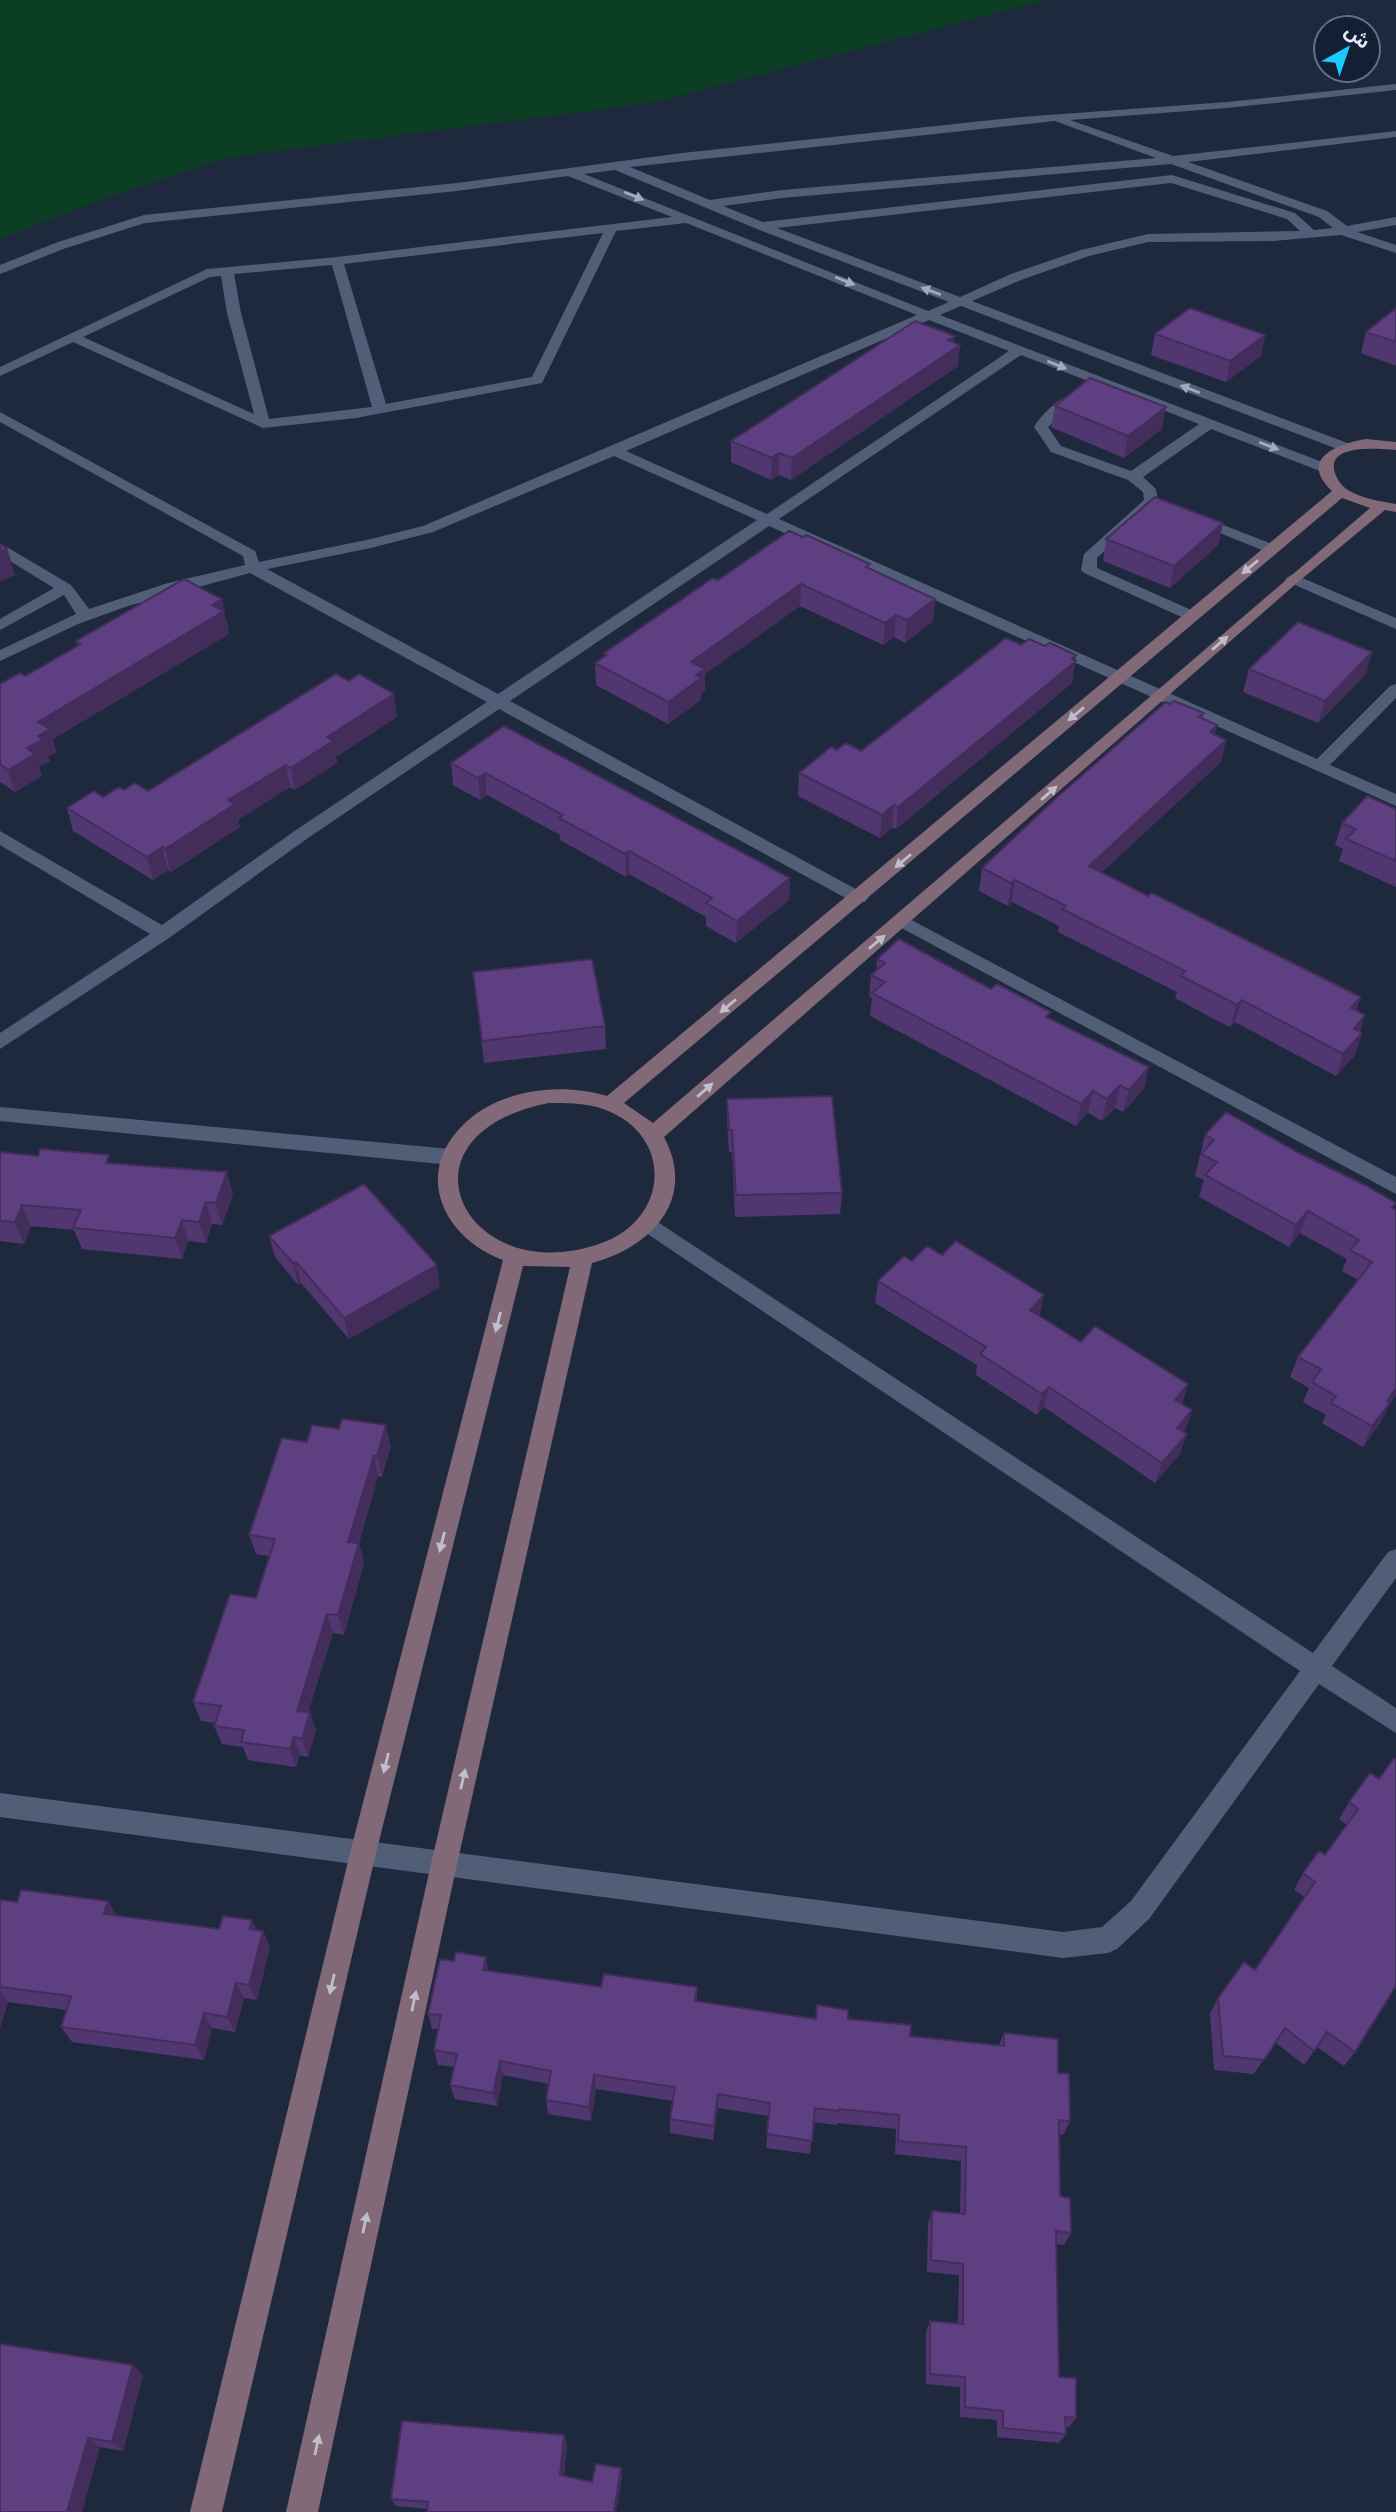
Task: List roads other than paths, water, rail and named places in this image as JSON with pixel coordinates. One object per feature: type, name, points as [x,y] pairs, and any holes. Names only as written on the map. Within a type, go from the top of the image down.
[{"type":"street","points":[[0,270],[62,245],[144,219],[457,187],[616,166],[1054,118],[1396,87]]},
{"type":"street","points":[[1054,118],[1323,214],[1343,230],[1396,248]]},
{"type":"street","points":[[710,204],[782,194],[1171,160],[1396,134]]},
{"type":"street","points":[[616,166],[761,226],[958,302],[1345,447]]},
{"type":"street","points":[[570,172],[928,315],[1325,468]]},
{"type":"street","points":[[761,226],[1172,179],[1291,216],[1311,233]]},
{"type":"street","points":[[0,372],[206,273],[337,261],[691,219]]},
{"type":"street","points":[[0,656],[85,615],[159,591],[253,568],[381,544],[428,529],[1039,268],[1119,243],[1166,237],[1273,237],[1396,221]]},
{"type":"street","points":[[72,337],[263,424],[380,409],[537,380],[612,227]]},
{"type":"street","points":[[337,261],[380,409]]},
{"type":"street","points":[[226,271],[263,424]]},
{"type":"street","points":[[0,1042],[163,934],[302,834],[766,519],[1020,350]]},
{"type":"street","points":[[1095,380],[1041,427],[1056,449],[1133,477],[1144,483],[1163,506],[1272,549]]},
{"type":"street","points":[[0,416],[250,554],[253,568],[859,898]]},
{"type":"street","points":[[1133,477],[1210,423]]},
{"type":"street","points":[[1389,507],[1356,500],[1340,492],[1329,483],[1325,463],[1332,454],[1345,447],[1394,444]]},
{"type":"street","points":[[615,451],[1396,801]]},
{"type":"street","points":[[610,1104],[859,898],[1340,492]]},
{"type":"street","points":[[1163,506],[1089,557],[1089,570],[1192,616]]},
{"type":"street","points":[[653,1135],[1293,579],[1389,507]]},
{"type":"street","points":[[0,548],[66,588],[85,615]]},
{"type":"street","points":[[1293,579],[1396,624]]},
{"type":"street","points":[[0,625],[66,588]]},
{"type":"street","points":[[1319,767],[1393,697]]},
{"type":"street","points":[[0,837],[163,934]]},
{"type":"street","points":[[902,921],[1396,1186]]},
{"type":"street","points":[[549,1096],[572,1096],[610,1104],[635,1117],[653,1135],[664,1156],[667,1179],[661,1202],[647,1223],[627,1240],[602,1252],[544,1261],[515,1256],[487,1244],[464,1227],[451,1205],[446,1181],[451,1157],[466,1134],[489,1115],[517,1102],[549,1096]]},
{"type":"street","points":[[0,1114],[451,1157]]},
{"type":"street","points":[[647,1223],[1396,1722]]},
{"type":"street","points":[[206,2512],[363,1853],[515,1256]]},
{"type":"street","points":[[302,2512],[444,1864],[583,1257]]},
{"type":"street","points":[[0,1805],[1063,1945],[1108,1940],[1140,1910],[1396,1559]]}]
